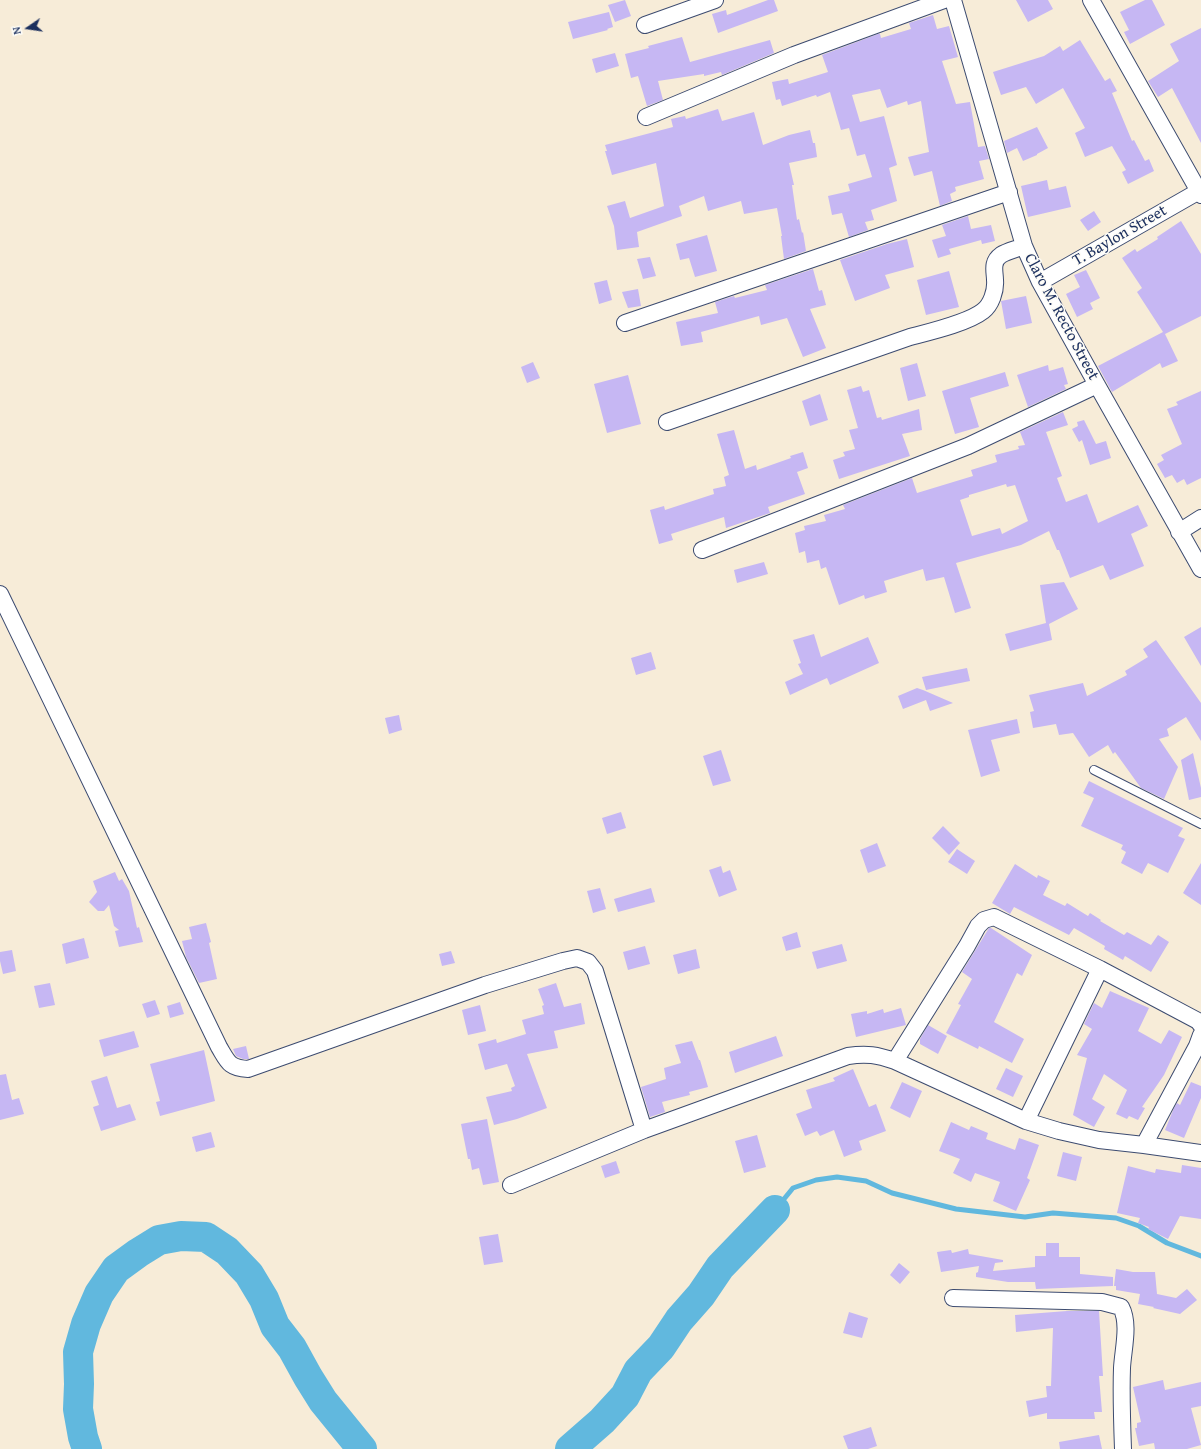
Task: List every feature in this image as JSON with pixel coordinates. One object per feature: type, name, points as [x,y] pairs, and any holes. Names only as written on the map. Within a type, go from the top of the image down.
[{"type":"street","points":[[646,25],[715,0]]},
{"type":"street","points":[[646,117],[794,55],[944,0]]},
{"type":"street","name":"Claro M. Recto Street","points":[[953,0],[1024,246],[1040,282],[1201,569]]},
{"type":"street","points":[[1091,0],[1200,192]]},
{"type":"street","points":[[625,323],[1009,192]]},
{"type":"street","name":"T. Baylon Street","points":[[1040,282],[1200,192]]},
{"type":"street","points":[[667,422],[910,337],[970,318],[983,311],[990,302],[995,281],[993,267],[1000,255],[1024,246]]},
{"type":"street","points":[[702,550],[968,446],[1097,385]]},
{"type":"street","points":[[1180,532],[1201,518]]},
{"type":"street","points":[[0,594],[228,1063],[237,1069],[248,1069],[485,985],[577,958],[588,962],[595,971],[644,1130]]},
{"type":"street","points":[[895,1061],[978,926],[989,917],[1003,920],[1100,969],[1198,1021],[1201,1025]]},
{"type":"street","points":[[1026,1121],[1100,969]]},
{"type":"street","points":[[1144,1145],[1197,1046],[1201,1035]]},
{"type":"street","points":[[511,1185],[644,1130],[848,1056],[863,1054],[877,1055],[895,1061],[1026,1121],[1059,1131],[1099,1140],[1201,1153]]},
{"type":"street","points":[[953,1298],[1102,1302],[1121,1307],[1124,1314],[1125,1326],[1122,1368],[1123,1449]]},
{"type":"lane","points":[[1094,770],[1201,824]]},
{"type":"building","points":[[625,0],[631,16],[615,22],[608,5]]},
{"type":"building","points":[[768,0],[774,0],[778,11],[718,33],[712,14],[726,10],[727,15]]},
{"type":"building","points":[[1016,0],[1048,0],[1053,9],[1028,22]]},
{"type":"building","points":[[1145,0],[1152,0],[1165,25],[1130,44],[1124,32],[1129,30],[1120,12]]},
{"type":"building","points":[[609,12],[613,27],[607,29],[608,30],[573,39],[568,22]]},
{"type":"building","points":[[933,15],[937,29],[949,26],[958,57],[942,61],[956,104],[970,102],[978,147],[985,146],[989,159],[979,161],[984,179],[955,187],[956,191],[950,194],[952,201],[940,206],[932,171],[914,176],[908,157],[929,152],[921,101],[908,105],[907,101],[887,108],[880,89],[852,95],[860,122],[884,116],[897,165],[889,168],[897,201],[871,210],[874,220],[865,222],[868,230],[849,237],[842,213],[832,215],[828,196],[850,191],[848,184],[872,177],[865,154],[857,156],[849,128],[841,130],[830,92],[782,106],[780,99],[776,100],[772,82],[788,79],[789,84],[828,72],[822,55],[878,34],[880,34],[881,38],[911,29],[909,23]]},
{"type":"building","points":[[1201,28],[1201,143],[1172,88],[1158,97],[1148,81],[1179,61],[1170,44]]},
{"type":"building","points":[[682,37],[690,62],[770,40],[774,53],[722,75],[721,72],[704,76],[704,74],[658,81],[663,100],[647,106],[638,76],[631,78],[625,54]]},
{"type":"building","points":[[1080,40],[1105,81],[1110,78],[1117,91],[1112,93],[1132,141],[1134,140],[1145,161],[1149,159],[1154,171],[1128,184],[1122,172],[1126,170],[1112,146],[1085,157],[1075,133],[1085,128],[1063,88],[1036,104],[1026,87],[1001,95],[993,72],[1044,56],[1060,46],[1063,51]]},
{"type":"building","points":[[615,53],[619,66],[596,73],[592,59]]},
{"type":"building","points":[[718,109],[722,121],[754,112],[763,145],[789,135],[810,130],[813,143],[815,143],[817,157],[789,163],[794,185],[792,185],[797,220],[799,219],[802,233],[803,232],[806,251],[784,259],[777,208],[744,214],[741,201],[708,211],[704,196],[679,206],[682,216],[637,232],[639,247],[617,250],[614,226],[607,206],[625,201],[630,218],[664,206],[656,163],[612,175],[605,151],[607,151],[605,145],[673,127],[671,119],[685,116],[686,119]]},
{"type":"building","points":[[1037,127],[1048,148],[1023,161],[1017,148],[1007,153],[1004,141]]},
{"type":"building","points":[[1047,180],[1049,190],[1066,186],[1071,207],[1028,217],[1021,186]]},
{"type":"building","points":[[1094,211],[1101,222],[1088,231],[1080,220]]},
{"type":"building","points":[[968,216],[971,229],[991,225],[995,241],[982,244],[981,240],[949,249],[951,254],[938,258],[932,240],[946,236],[942,225]]},
{"type":"building","points":[[1181,221],[1201,254],[1201,316],[1165,334],[1178,361],[1162,368],[1160,363],[1112,392],[1098,366],[1163,332],[1137,292],[1142,288],[1122,258],[1135,249],[1137,252],[1158,239],[1157,237]]},
{"type":"building","points":[[707,235],[717,271],[695,277],[689,258],[680,260],[676,244]]},
{"type":"building","points":[[907,239],[914,267],[885,275],[890,288],[855,301],[840,260],[887,244]]},
{"type":"building","points":[[650,257],[656,276],[643,279],[637,259]]},
{"type":"building","points":[[813,269],[819,291],[822,290],[826,305],[810,309],[826,348],[803,357],[787,318],[761,325],[759,316],[701,332],[703,342],[681,346],[676,322],[718,313],[715,302],[734,296],[735,298],[767,290],[765,285]]},
{"type":"building","points":[[1086,270],[1100,298],[1090,303],[1093,309],[1077,317],[1066,294],[1080,287],[1074,275]]},
{"type":"building","points":[[949,271],[959,307],[926,315],[917,280]]},
{"type":"building","points":[[607,280],[612,300],[599,304],[594,283]]},
{"type":"building","points":[[638,289],[641,306],[628,308],[622,292]]},
{"type":"building","points":[[1026,296],[1032,323],[1006,329],[1001,301]]},
{"type":"building","points":[[533,362],[540,378],[527,383],[521,367]]},
{"type":"building","points":[[917,363],[926,396],[908,401],[900,368]]},
{"type":"building","points":[[1048,365],[1049,371],[1063,367],[1068,384],[1064,385],[1066,389],[1028,407],[1017,375]]},
{"type":"building","points":[[1005,372],[1009,386],[970,398],[979,427],[955,434],[942,391]]},
{"type":"building","points":[[628,375],[641,424],[607,433],[594,384]]},
{"type":"building","points":[[861,386],[863,392],[869,390],[877,418],[881,417],[882,420],[919,409],[922,430],[902,434],[910,456],[839,479],[833,460],[845,456],[843,452],[855,449],[849,430],[858,428],[847,390]]},
{"type":"building","points":[[1201,391],[1201,478],[1187,485],[1184,479],[1177,483],[1172,475],[1165,478],[1157,464],[1164,460],[1161,455],[1182,444],[1167,409],[1178,405],[1176,402]]},
{"type":"building","points":[[820,394],[828,420],[810,426],[802,401]]},
{"type":"building","points":[[1063,412],[1068,425],[1046,432],[1062,476],[1057,478],[1066,502],[1087,494],[1098,523],[1138,505],[1148,526],[1131,534],[1144,566],[1110,580],[1103,565],[1070,578],[1059,550],[1057,550],[1049,531],[1021,545],[956,563],[971,608],[955,613],[944,577],[926,581],[923,569],[884,581],[887,592],[865,599],[864,595],[839,605],[826,567],[821,569],[819,560],[807,563],[805,551],[799,553],[795,533],[805,530],[804,526],[826,521],[824,515],[845,509],[843,505],[912,478],[917,493],[973,476],[971,470],[997,462],[995,455],[1019,449],[1018,446],[1025,445],[1020,432]],"holes":[[[1006,484],[1007,487],[1015,485],[1028,521],[1002,534],[1000,528],[972,536],[960,500],[969,497],[969,495]]]},
{"type":"building","points":[[1084,420],[1096,444],[1106,441],[1111,458],[1090,465],[1082,440],[1079,442],[1072,429],[1078,426],[1077,422]]},
{"type":"building","points":[[734,430],[745,469],[756,465],[757,470],[791,458],[790,456],[803,452],[808,468],[797,472],[805,494],[768,507],[770,513],[726,528],[724,517],[671,534],[673,540],[659,544],[650,510],[664,506],[665,510],[714,494],[713,489],[726,486],[724,477],[729,475],[717,434]]},
{"type":"building","points":[[764,562],[768,574],[737,583],[734,570]]},
{"type":"building","points":[[1064,582],[1078,609],[1049,624],[1052,640],[1010,651],[1005,634],[1046,623],[1040,585]]},
{"type":"building","points":[[1201,627],[1201,666],[1184,637]]},
{"type":"building","points":[[814,634],[821,657],[868,637],[879,663],[830,685],[827,678],[790,695],[785,682],[803,674],[798,664],[801,663],[793,640]]},
{"type":"building","points":[[1156,640],[1201,703],[1201,741],[1186,717],[1167,729],[1169,736],[1159,739],[1178,767],[1164,799],[1141,788],[1115,752],[1113,754],[1108,745],[1089,757],[1073,733],[1059,735],[1056,724],[1033,728],[1030,712],[1034,711],[1029,695],[1083,683],[1087,696],[1127,675],[1125,671],[1148,657],[1143,649]]},
{"type":"building","points":[[651,652],[656,669],[636,675],[631,658]]},
{"type":"building","points":[[967,668],[970,681],[926,690],[922,677]]},
{"type":"building","points":[[917,688],[953,703],[930,711],[926,700],[903,709],[898,696]]},
{"type":"building","points":[[399,715],[402,730],[389,734],[385,718]]},
{"type":"building","points":[[1017,719],[1020,733],[991,740],[1000,771],[981,777],[968,730]]},
{"type":"building","points":[[721,750],[731,781],[713,786],[703,756]]},
{"type":"building","points":[[1193,753],[1201,788],[1201,797],[1189,800],[1181,760]]},
{"type":"building","points":[[1089,781],[1183,828],[1178,836],[1185,839],[1168,873],[1148,863],[1142,874],[1121,863],[1126,852],[1121,849],[1123,845],[1081,826],[1094,798],[1083,793]]},
{"type":"building","points":[[621,812],[626,828],[607,834],[602,818]]},
{"type":"building","points":[[943,826],[960,843],[949,855],[932,838]]},
{"type":"building","points":[[877,843],[886,866],[868,873],[860,850]]},
{"type":"building","points":[[957,849],[975,861],[967,874],[948,862]]},
{"type":"building","points":[[1201,863],[1201,905],[1183,893]]},
{"type":"building","points":[[1015,864],[1037,878],[1038,875],[1050,881],[1043,895],[1065,906],[1067,903],[1088,916],[1090,913],[1101,920],[1100,921],[1124,935],[1127,932],[1151,945],[1158,935],[1169,942],[1151,972],[1125,956],[1123,960],[1104,949],[1105,946],[1074,928],[1069,935],[1014,907],[1010,914],[992,903]]},
{"type":"building","points":[[721,866],[723,873],[730,870],[737,890],[719,897],[709,870]]},
{"type":"building","points":[[115,872],[119,881],[122,879],[129,891],[137,928],[139,927],[143,942],[119,947],[115,931],[119,930],[114,926],[109,905],[104,911],[98,911],[89,902],[97,892],[93,881]]},
{"type":"building","points":[[600,888],[606,909],[593,913],[587,891]]},
{"type":"building","points":[[651,888],[655,902],[618,912],[614,899]]},
{"type":"building","points":[[206,923],[211,942],[209,943],[217,979],[199,983],[186,957],[182,941],[192,939],[189,927]]},
{"type":"building","points":[[989,928],[1032,955],[1022,976],[1017,973],[994,1022],[1024,1039],[1012,1063],[979,1046],[978,1049],[946,1033],[961,1005],[958,1004],[972,979],[962,972]]},
{"type":"building","points":[[797,932],[801,947],[786,951],[782,937]]},
{"type":"building","points":[[84,938],[89,958],[66,964],[62,944]]},
{"type":"building","points":[[842,944],[847,961],[817,969],[812,952]]},
{"type":"building","points":[[645,946],[650,964],[628,970],[623,952]]},
{"type":"building","points":[[696,949],[700,968],[678,974],[673,955]]},
{"type":"building","points":[[12,950],[16,971],[3,974],[0,961],[0,952]]},
{"type":"building","points":[[451,951],[455,963],[442,966],[439,954]]},
{"type":"building","points":[[50,983],[55,1005],[39,1008],[34,986]]},
{"type":"building","points":[[556,983],[564,1007],[581,1003],[585,1024],[554,1031],[558,1048],[527,1054],[547,1108],[517,1119],[494,1125],[486,1097],[512,1091],[511,1088],[515,1086],[507,1064],[485,1070],[478,1044],[496,1039],[497,1043],[526,1034],[522,1020],[544,1014],[542,1006],[544,1005],[538,989]]},
{"type":"building","points":[[1110,991],[1149,1008],[1138,1031],[1161,1044],[1169,1030],[1182,1037],[1164,1075],[1142,1107],[1145,1108],[1138,1120],[1129,1116],[1127,1119],[1116,1114],[1127,1090],[1104,1074],[1092,1099],[1105,1107],[1094,1127],[1073,1115],[1087,1058],[1077,1055],[1092,1029],[1084,1024],[1094,1003],[1102,1008]]},
{"type":"building","points":[[155,1000],[160,1014],[147,1018],[142,1004]]},
{"type":"building","points":[[180,1002],[184,1014],[170,1018],[167,1006]]},
{"type":"building","points":[[480,1005],[486,1031],[468,1035],[462,1010]]},
{"type":"building","points":[[901,1008],[906,1025],[856,1037],[851,1014],[867,1011],[867,1014],[883,1009],[884,1013]]},
{"type":"building","points":[[928,1025],[947,1036],[938,1054],[920,1044],[920,1039]]},
{"type":"building","points":[[134,1031],[139,1047],[104,1057],[99,1040]]},
{"type":"building","points":[[776,1036],[783,1056],[735,1073],[729,1052]]},
{"type":"building","points":[[692,1041],[700,1060],[708,1087],[689,1092],[690,1095],[662,1102],[665,1112],[650,1117],[641,1087],[666,1079],[664,1068],[681,1063],[675,1045]]},
{"type":"building","points":[[246,1046],[249,1059],[243,1059],[236,1056],[233,1049]]},
{"type":"building","points":[[204,1050],[215,1101],[160,1116],[156,1102],[160,1101],[150,1064]]},
{"type":"building","points":[[1006,1068],[1023,1076],[1013,1097],[996,1089]]},
{"type":"building","points":[[853,1069],[869,1107],[876,1104],[886,1131],[859,1141],[862,1150],[844,1157],[834,1130],[820,1136],[817,1131],[805,1136],[796,1114],[812,1108],[806,1090],[835,1081],[833,1078]]},
{"type":"building","points":[[6,1074],[12,1100],[19,1098],[24,1114],[0,1120],[0,1075]]},
{"type":"building","points":[[107,1076],[117,1108],[130,1104],[136,1120],[101,1131],[93,1107],[99,1105],[91,1081]]},
{"type":"building","points":[[902,1082],[922,1091],[910,1118],[890,1108]]},
{"type":"building","points":[[1191,1082],[1201,1086],[1201,1098],[1184,1138],[1165,1130],[1174,1108],[1177,1103],[1180,1105]]},
{"type":"building","points":[[487,1119],[499,1182],[483,1185],[479,1168],[472,1170],[470,1159],[468,1159],[461,1124]]},
{"type":"building","points":[[951,1122],[969,1130],[971,1126],[988,1133],[986,1139],[1015,1150],[1019,1138],[1039,1145],[1027,1178],[1030,1180],[1016,1211],[993,1201],[1000,1182],[975,1173],[971,1182],[953,1173],[960,1159],[939,1151]]},
{"type":"building","points":[[211,1132],[215,1147],[196,1152],[192,1137]]},
{"type":"building","points":[[757,1135],[766,1167],[744,1173],[735,1141]]},
{"type":"building","points":[[1063,1152],[1082,1157],[1076,1181],[1057,1176]]},
{"type":"building","points":[[616,1161],[620,1173],[605,1178],[601,1166]]},
{"type":"building","points":[[1182,1165],[1201,1168],[1201,1219],[1180,1216],[1168,1239],[1148,1229],[1149,1227],[1138,1223],[1140,1218],[1117,1213],[1128,1166],[1155,1173],[1156,1169],[1181,1173]]},
{"type":"building","points":[[498,1234],[503,1262],[484,1265],[479,1237]]},
{"type":"building","points":[[1046,1243],[1059,1243],[1059,1257],[1080,1257],[1080,1274],[1113,1277],[1113,1286],[1036,1289],[1035,1282],[1008,1282],[976,1277],[979,1266],[941,1272],[937,1252],[951,1250],[952,1253],[968,1249],[969,1254],[1003,1260],[1003,1262],[995,1263],[993,1271],[1035,1267],[1035,1256],[1046,1256]]},
{"type":"building","points":[[899,1263],[910,1272],[900,1284],[890,1275]]},
{"type":"building","points":[[1116,1269],[1133,1272],[1155,1272],[1157,1294],[1176,1298],[1187,1289],[1197,1300],[1180,1314],[1138,1304],[1140,1294],[1116,1290],[1116,1286],[1114,1286]]},
{"type":"building","points":[[1067,1311],[1099,1311],[1103,1376],[1099,1376],[1102,1412],[1094,1412],[1095,1419],[1047,1419],[1047,1413],[1029,1417],[1026,1401],[1047,1397],[1046,1386],[1051,1386],[1053,1328],[1016,1332],[1015,1315]]},
{"type":"building","points":[[849,1312],[868,1318],[862,1338],[843,1333]]},
{"type":"building","points":[[1163,1380],[1165,1390],[1201,1382],[1201,1406],[1191,1408],[1201,1445],[1187,1449],[1155,1449],[1154,1443],[1139,1446],[1135,1428],[1137,1428],[1137,1423],[1141,1422],[1133,1387]]},
{"type":"building","points":[[871,1427],[877,1446],[868,1449],[848,1449],[843,1436]]},
{"type":"building","points":[[1099,1435],[1102,1449],[1060,1449],[1059,1442]]},
{"type":"waterway","points":[[775,1210],[793,1188],[816,1180],[837,1177],[866,1181],[892,1193],[956,1209],[1025,1217],[1053,1213],[1116,1218],[1139,1226],[1167,1243],[1201,1256]]},
{"type":"waterway","points":[[570,1449],[602,1421],[625,1396],[638,1371],[661,1347],[679,1320],[701,1295],[720,1267],[775,1210]]},
{"type":"waterway","points":[[87,1449],[83,1437],[78,1409],[78,1352],[86,1324],[99,1294],[116,1269],[138,1253],[159,1240],[181,1236],[206,1237],[227,1251],[249,1274],[264,1299],[275,1326],[292,1348],[323,1401],[362,1449]]}]
